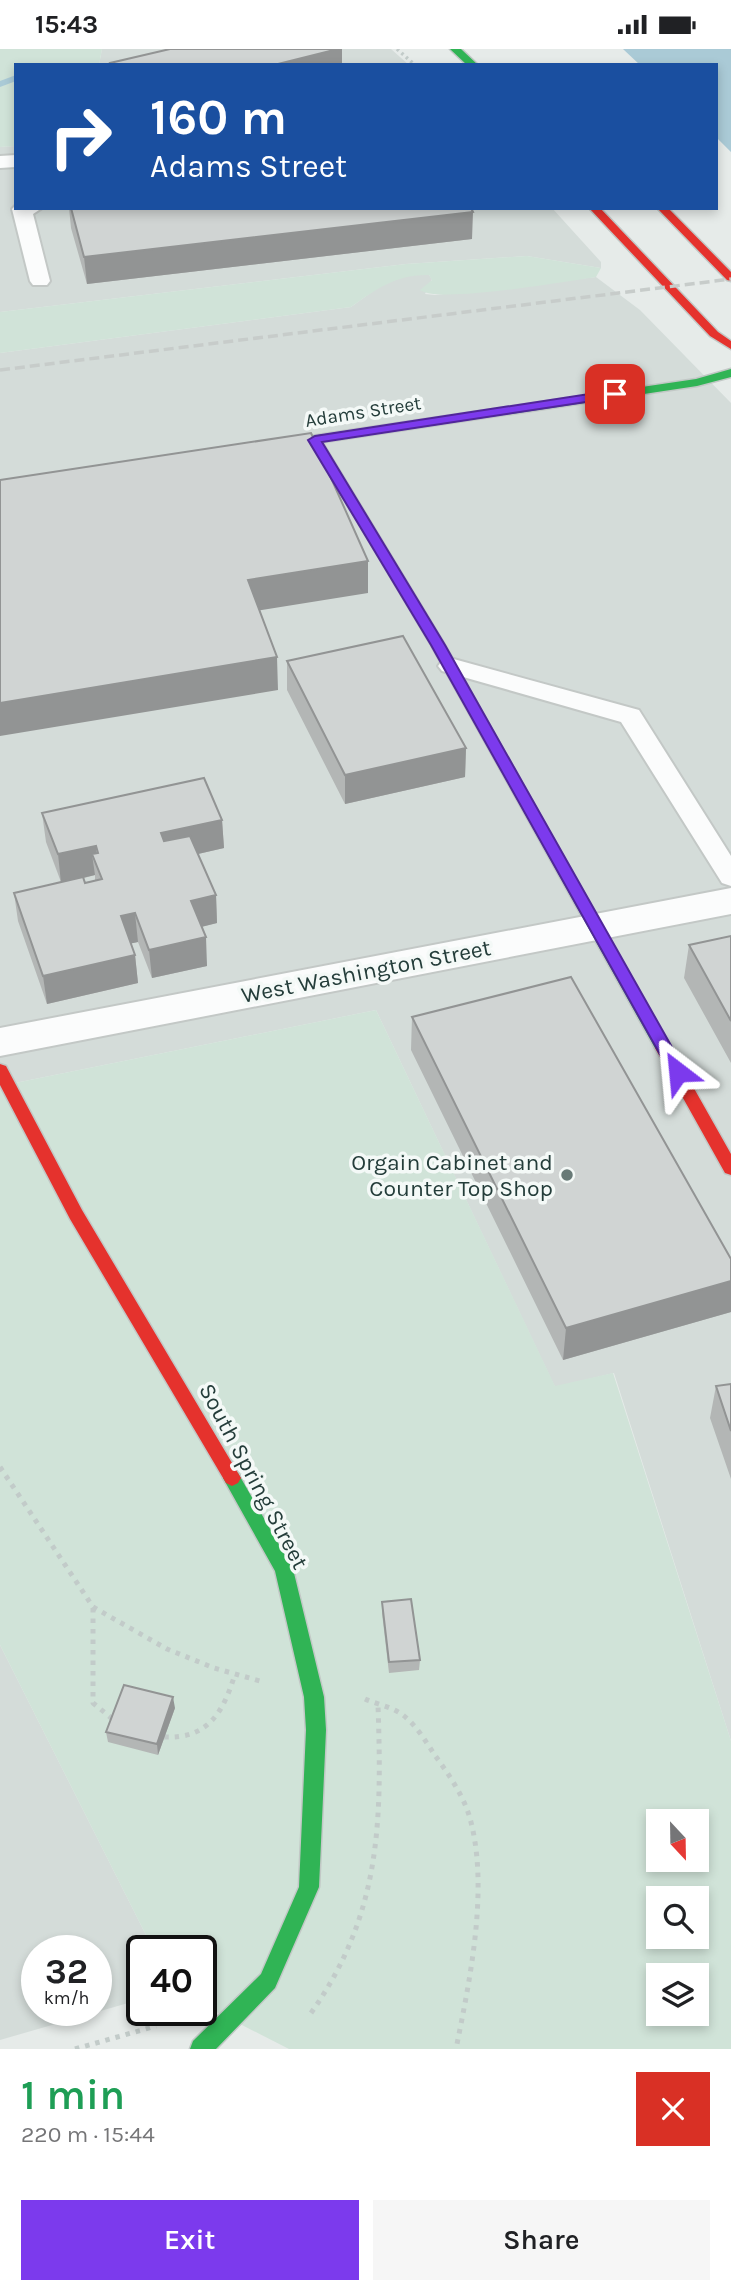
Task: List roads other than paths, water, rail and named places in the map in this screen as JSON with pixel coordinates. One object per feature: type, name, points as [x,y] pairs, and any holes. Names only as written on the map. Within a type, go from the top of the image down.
[{"type":"main road","points":[[455,49],[471,63]]},
{"type":"main road","points":[[596,210],[714,334],[731,346]]},
{"type":"main road","points":[[664,210],[731,278]]},
{"type":"main road","name":"Adams Street","points":[[274,446],[696,382],[731,373]]},
{"type":"main road","points":[[315,440],[450,666],[598,926],[731,1169]]},
{"type":"main road","name":"South Spring Street","points":[[0,1070],[76,1214],[178,1383],[284,1569],[314,1697],[316,1730],[309,1887],[268,1981],[201,2049]]},
{"type":"street","name":"West Washington Street","points":[[0,1042],[731,901]]},
{"type":"lane","points":[[26,210],[40,281]]},
{"type":"lane","points":[[450,666],[630,716],[731,877]]},
{"type":"water","points":[[623,49],[731,49],[731,152],[718,139],[718,63],[638,63]]},
{"type":"waterway","points":[[0,84],[14,79]]},
{"type":"railway","points":[[0,370],[731,279]]},
{"type":"place","name":"Orgain Cabinet and Counter Top Shop","points":[[567,1175]]}]
